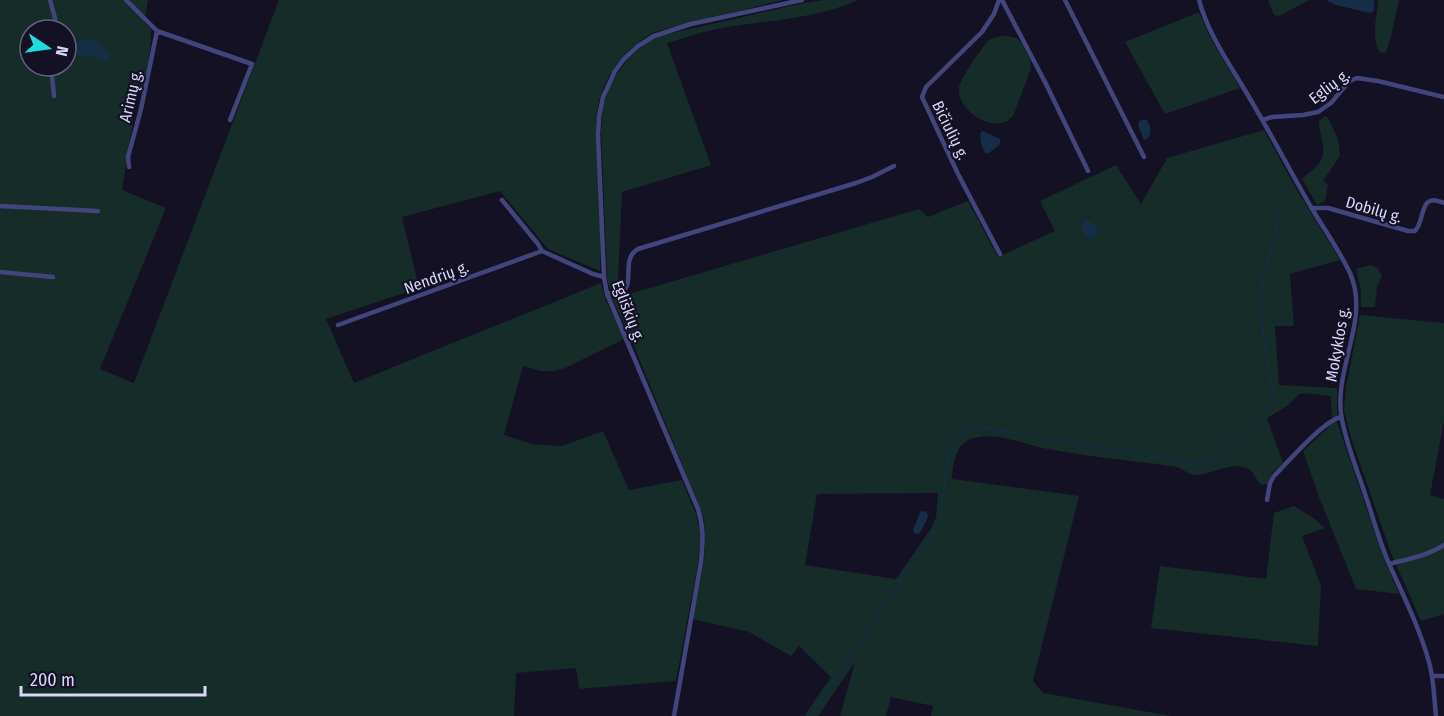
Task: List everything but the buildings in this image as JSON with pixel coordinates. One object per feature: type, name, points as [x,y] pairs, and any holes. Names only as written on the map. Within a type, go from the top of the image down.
[{"type":"street","points":[[50,0],[55,18]]},
{"type":"street","points":[[126,0],[157,31],[252,64],[230,120]]},
{"type":"street","name":"Egliškių g.","points":[[674,716],[701,562],[702,523],[607,294],[604,277],[599,117],[603,97],[615,71],[638,46],[654,36],[691,24],[802,0]]},
{"type":"street","points":[[1000,0],[1046,84],[1089,171]]},
{"type":"street","name":"Bičiulių g.","points":[[1000,0],[982,32],[926,87],[922,97],[1000,254]]},
{"type":"street","points":[[1065,0],[1144,157]]},
{"type":"street","name":"Mokyklos g.","points":[[1199,0],[1212,34],[1351,276],[1355,289],[1357,312],[1341,383],[1341,417],[1389,564],[1424,646],[1432,676],[1436,716]]},
{"type":"street","name":"Arimų g.","points":[[129,167],[130,147],[141,109],[157,31]]},
{"type":"street","points":[[52,78],[54,96]]},
{"type":"street","name":"Eglių g.","points":[[1263,120],[1318,112],[1331,103],[1346,85],[1357,78],[1444,97]]},
{"type":"street","points":[[607,294],[621,292],[625,289],[628,283],[630,257],[632,252],[638,249],[856,183],[894,166]]},
{"type":"street","points":[[502,200],[542,251],[604,277]]},
{"type":"street","name":"Dobilų g.","points":[[1312,208],[1328,208],[1415,231],[1419,227],[1427,203],[1439,201],[1444,203]]},
{"type":"street","points":[[0,206],[98,211]]},
{"type":"street","name":"Nendrių g.","points":[[338,325],[542,251]]},
{"type":"street","points":[[0,272],[53,277]]},
{"type":"street","points":[[1267,500],[1270,483],[1274,476],[1312,437],[1333,420],[1341,417]]},
{"type":"street","points":[[1389,564],[1419,556],[1444,545]]},
{"type":"street","points":[[1432,676],[1444,676]]},
{"type":"green space","points":[[0,0],[148,0],[144,22],[151,29],[149,54],[144,82],[137,95],[122,190],[166,208],[100,369],[134,383],[279,0],[783,0],[655,32],[636,44],[613,70],[599,101],[596,123],[601,239],[600,271],[548,249],[500,191],[402,217],[419,288],[326,319],[354,383],[601,283],[605,298],[624,339],[565,368],[554,371],[541,371],[523,366],[504,435],[532,444],[562,446],[603,431],[629,490],[682,480],[696,514],[701,537],[676,681],[579,689],[576,668],[516,673],[514,716],[0,716]]},
{"type":"green space","points":[[823,0],[858,0],[823,12],[712,30],[667,43],[711,165],[622,192],[618,282],[616,288],[609,287],[601,129],[605,100],[619,71],[641,47],[659,36]]},
{"type":"green space","points":[[1268,0],[1309,0],[1279,16],[1274,15]]},
{"type":"green space","points":[[1378,0],[1399,0],[1386,52],[1381,53],[1375,35]]},
{"type":"green space","points":[[1199,12],[1212,41],[1240,88],[1165,114],[1125,42]]},
{"type":"green space","points":[[1007,36],[1021,42],[1030,59],[1031,69],[1013,116],[1004,122],[987,122],[979,119],[966,108],[959,95],[959,88],[967,71],[986,43],[993,38]]},
{"type":"green space","points":[[1325,116],[1338,139],[1340,156],[1323,181],[1328,185],[1325,201],[1317,205],[1302,179],[1316,167],[1322,158],[1323,147],[1319,121]]},
{"type":"green space","points":[[1264,130],[1298,192],[1340,260],[1290,274],[1294,326],[1275,326],[1279,385],[1337,388],[1337,422],[1384,559],[1399,594],[1356,589],[1303,451],[1332,424],[1331,396],[1302,393],[1287,406],[1267,418],[1283,463],[1273,472],[1267,484],[1262,485],[1251,471],[1241,466],[1196,475],[1177,467],[1064,452],[1000,437],[980,437],[971,439],[961,446],[954,462],[952,479],[1079,496],[1033,681],[1043,693],[1171,716],[931,716],[933,706],[891,697],[886,716],[840,716],[855,662],[818,716],[804,716],[831,677],[799,646],[791,656],[749,632],[692,619],[704,555],[703,516],[630,336],[612,299],[919,209],[928,217],[968,201],[998,257],[1055,231],[1040,201],[1116,165],[1141,204],[1167,158]],"holes":[[[938,493],[936,517],[932,527],[896,579],[805,565],[817,494]]]},
{"type":"green space","points":[[1371,265],[1378,268],[1382,276],[1377,287],[1375,307],[1361,307],[1361,291],[1356,269]]},
{"type":"green space","points":[[1360,315],[1444,323],[1444,421],[1430,495],[1444,499],[1444,614],[1421,621],[1391,553],[1351,438],[1344,410],[1346,387]]},
{"type":"green space","points":[[1294,506],[1325,528],[1302,536],[1321,586],[1318,646],[1151,628],[1160,566],[1266,579],[1274,513]]},
{"type":"water","points":[[1326,0],[1374,0],[1374,11],[1370,13],[1336,5]]},
{"type":"water","points":[[82,39],[99,42],[109,56],[109,61],[78,55],[78,42]]},
{"type":"water","points":[[1140,120],[1147,120],[1150,127],[1150,135],[1144,140],[1138,125]]},
{"type":"water","points":[[983,131],[1000,139],[1000,144],[989,153],[985,153],[981,142],[980,135]]},
{"type":"water","points":[[1084,221],[1090,221],[1098,229],[1097,234],[1091,239],[1087,238],[1081,229]]},
{"type":"water","points":[[922,511],[927,512],[928,517],[920,533],[915,534],[913,530]]},
{"type":"waterway","points":[[810,716],[935,531],[940,520],[950,450],[961,435],[972,430],[987,428],[1198,464],[1212,460],[1273,402],[1262,327],[1261,299],[1262,285],[1282,207]]}]
